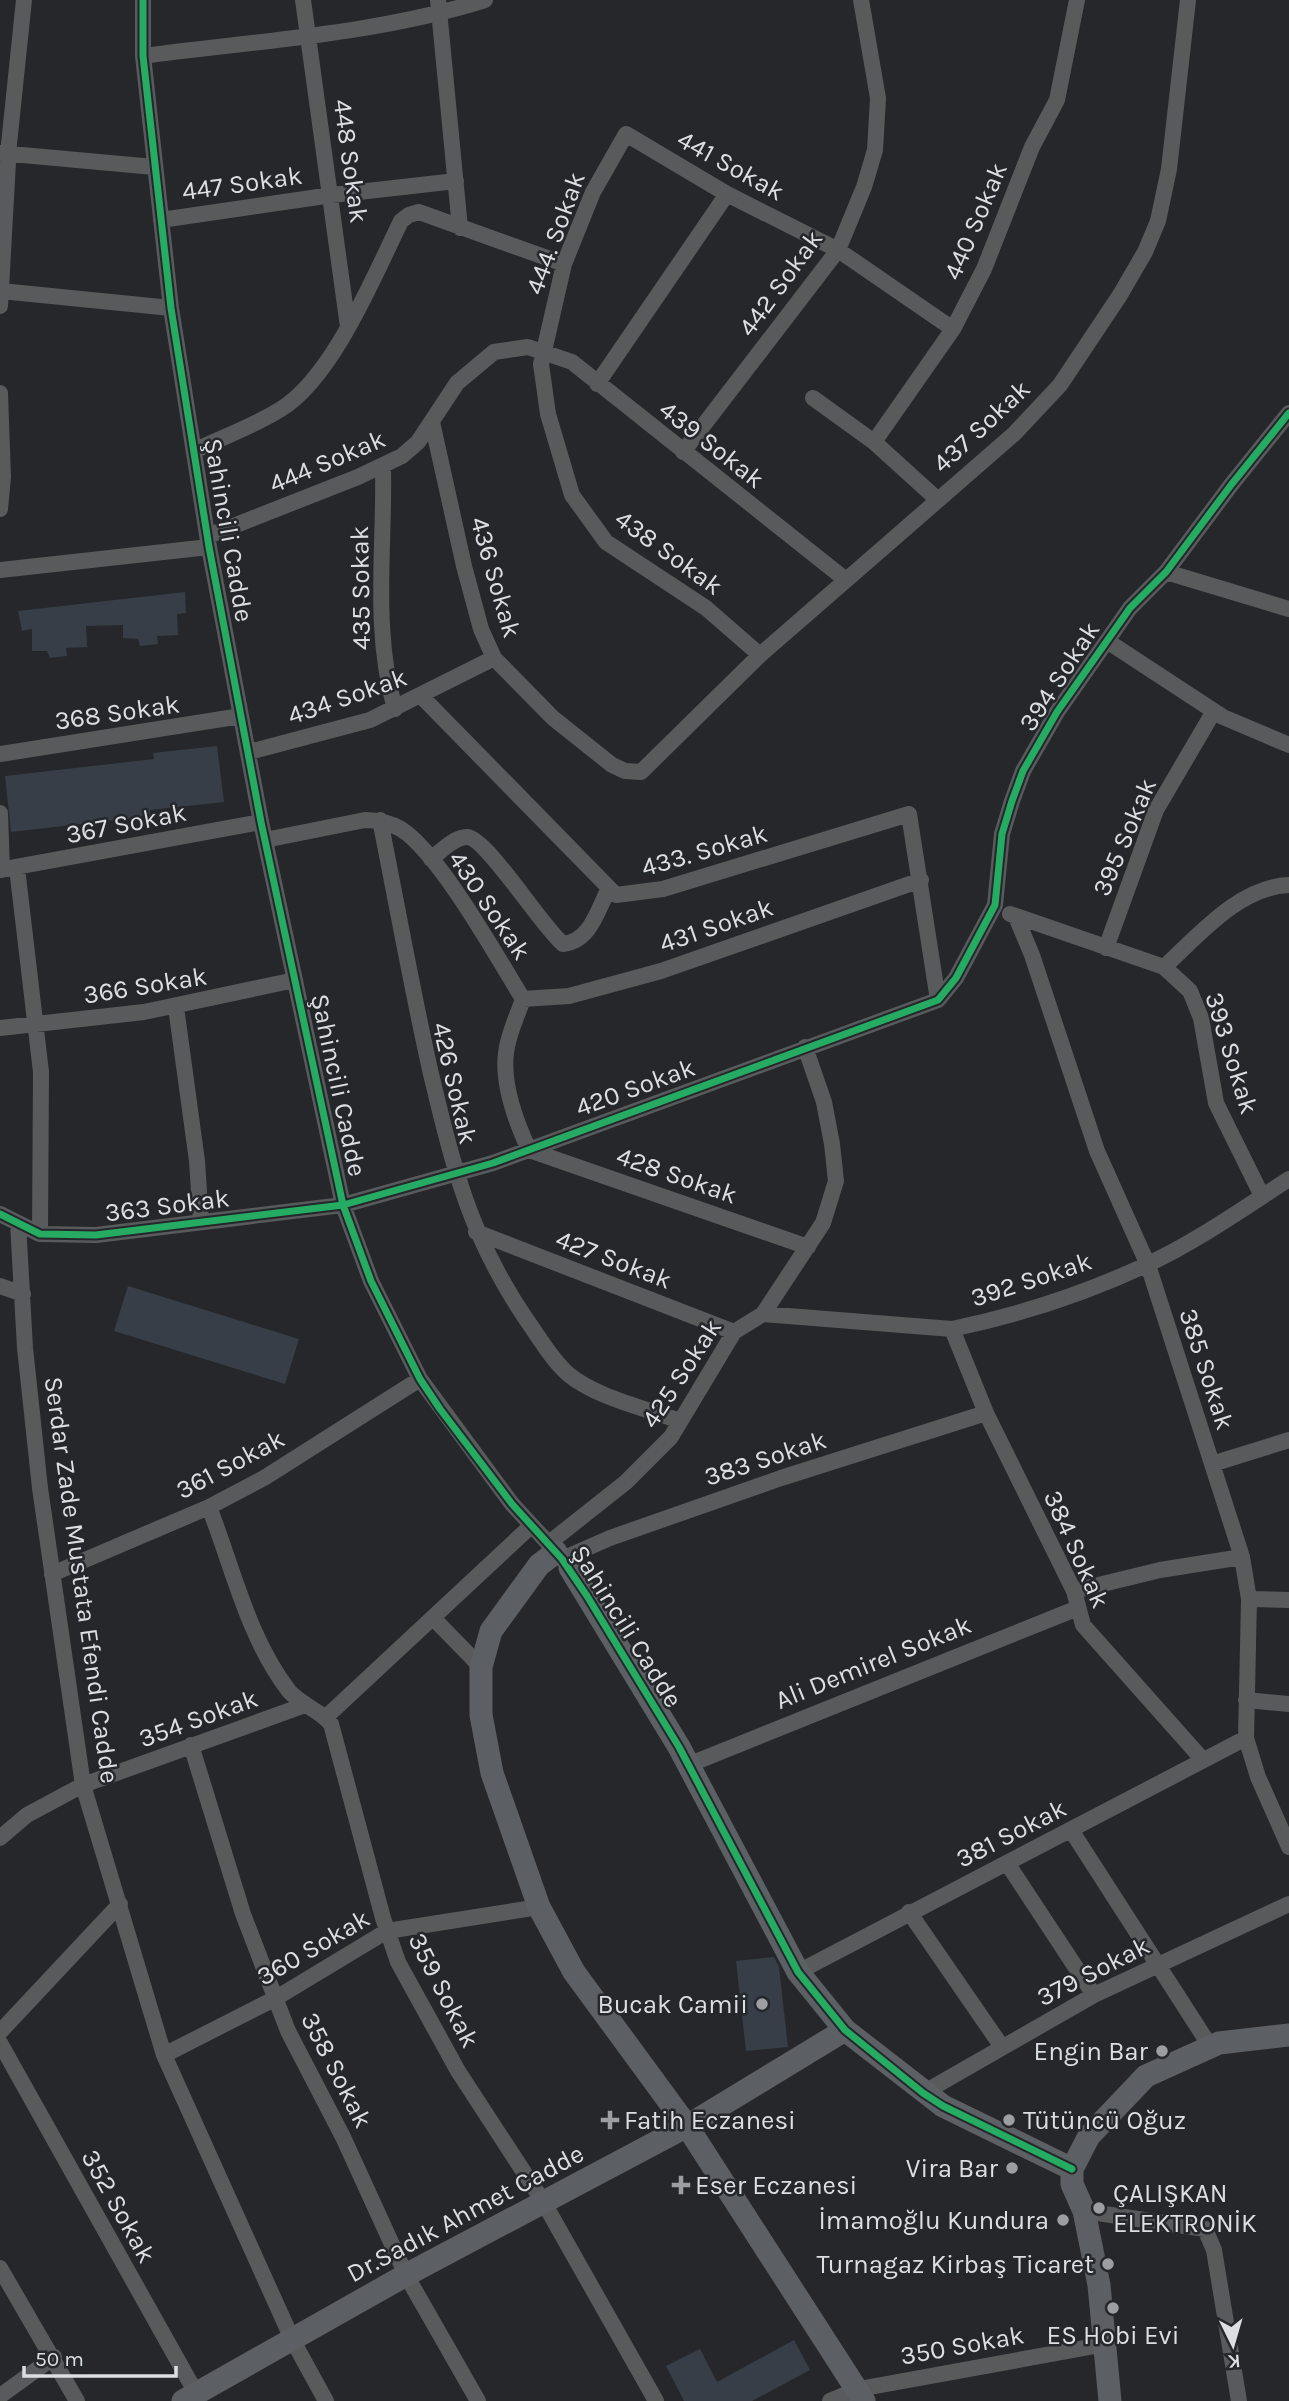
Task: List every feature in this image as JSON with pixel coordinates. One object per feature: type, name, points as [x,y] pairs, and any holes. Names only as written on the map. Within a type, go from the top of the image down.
[{"type":"street","points":[[24,0],[4,154],[1,298],[171,308]]},
{"type":"street","name":"Şahincili Cadde","points":[[143,0],[143,56],[171,308],[209,541],[261,822],[343,1205],[371,1281],[420,1379],[440,1409],[531,1526],[559,1555],[688,1765],[799,1972],[845,2030],[923,2093],[943,2106],[1072,2169]]},
{"type":"street","name":"448 Sokak","points":[[303,0],[332,195],[348,329]]},
{"type":"street","points":[[143,56],[308,34],[485,0]]},
{"type":"street","name":"442 Sokak","points":[[683,452],[838,250],[864,187],[879,125],[878,98],[861,0]]},
{"type":"street","name":"440 Sokak","points":[[874,442],[953,329],[984,269],[1032,147],[1057,100],[1077,0]]},
{"type":"street","name":"437 Sokak","points":[[625,771],[641,772],[651,765],[760,655],[1014,434],[1060,385],[1145,252],[1164,202],[1188,0]]},
{"type":"street","points":[[439,7],[460,228]]},
{"type":"street","name":"441 Sokak","points":[[626,134],[727,194],[838,250],[953,329]]},
{"type":"street","name":"444. Sokak","points":[[546,354],[564,264],[593,192],[626,134]]},
{"type":"street","points":[[4,154],[154,167]]},
{"type":"street","name":"447 Sokak","points":[[161,220],[332,195],[456,181]]},
{"type":"street","points":[[597,384],[727,194]]},
{"type":"street","points":[[194,451],[282,409],[313,378],[348,329],[401,221],[409,215],[419,212],[564,264]]},
{"type":"street","name":"444 Sokak","points":[[0,570],[209,541],[383,466],[413,449],[468,371],[494,352],[528,347],[546,354]]},
{"type":"street","name":"439 Sokak","points":[[546,354],[572,362],[846,580]]},
{"type":"street","name":"438 Sokak","points":[[546,354],[541,364],[541,376],[548,414],[572,495],[584,515],[606,542],[706,608],[760,655]]},
{"type":"street","points":[[0,393],[3,477],[0,509]]},
{"type":"street","points":[[813,398],[874,442],[938,500]]},
{"type":"street","name":"394 Sokak","points":[[938,1000],[956,978],[996,905],[1002,834],[1023,771],[1057,712],[1130,608],[1167,572],[1231,485],[1289,413]]},
{"type":"street","name":"436 Sokak","points":[[432,422],[464,566],[481,629],[494,658],[553,718],[625,771]]},
{"type":"street","name":"435 Sokak","points":[[383,466],[379,587],[384,657],[395,709]]},
{"type":"street","points":[[1167,572],[1289,610]]},
{"type":"street","points":[[1107,641],[1214,711],[1289,745]]},
{"type":"street","name":"434 Sokak","points":[[249,752],[336,730],[395,709],[494,658]]},
{"type":"street","name":"433. Sokak","points":[[422,696],[608,890],[616,895],[663,889],[909,814],[921,880]]},
{"type":"street","name":"395 Sokak","points":[[1106,948],[1156,810],[1214,711]]},
{"type":"street","name":"368 Sokak","points":[[0,754],[241,716]]},
{"type":"street","points":[[0,813],[6,869],[36,1025],[41,1072],[40,1234]]},
{"type":"street","points":[[265,840],[380,820]]},
{"type":"street","name":"430 Sokak","points":[[380,820],[401,830],[430,859],[523,999],[506,1052],[505,1072],[521,1132],[529,1150]]},
{"type":"street","name":"426 Sokak","points":[[380,820],[407,968],[454,1174],[476,1232],[499,1278],[549,1352],[570,1375],[621,1399],[680,1420]]},
{"type":"street","name":"367 Sokak","points":[[6,869],[261,822]]},
{"type":"street","points":[[430,859],[454,841],[465,836],[474,839],[512,881],[550,933],[563,944],[577,942],[587,932],[608,890]]},
{"type":"street","points":[[921,880],[938,1000]]},
{"type":"street","name":"431 Sokak","points":[[523,999],[569,996],[661,971],[921,880]]},
{"type":"street","points":[[996,905],[1016,917],[1164,967],[1232,907],[1257,892],[1289,884]]},
{"type":"street","name":"385 Sokak","points":[[1016,917],[1032,955],[1097,1152],[1148,1265],[1242,1557],[1249,1599],[1246,1738],[1258,1777],[1289,1847]]},
{"type":"street","name":"393 Sokak","points":[[1164,967],[1190,991],[1201,1018],[1216,1103],[1262,1196]]},
{"type":"street","name":"366 Sokak","points":[[0,1028],[176,1007],[295,980]]},
{"type":"street","name":"420 Sokak","points":[[343,1205],[529,1150],[938,1000]]},
{"type":"street","points":[[176,1007],[201,1222]]},
{"type":"street","name":"425 Sokak","points":[[559,1555],[626,1482],[658,1452],[734,1332],[763,1314],[823,1223],[836,1181],[830,1129],[806,1048]]},
{"type":"street","name":"428 Sokak","points":[[529,1150],[808,1247]]},
{"type":"street","name":"392 Sokak","points":[[763,1314],[952,1329],[1057,1301],[1148,1265],[1289,1180]]},
{"type":"street","name":"363 Sokak","points":[[0,1214],[40,1234],[96,1235],[343,1205]]},
{"type":"street","name":"Serdar Zade Mustata Efendi Cadde","points":[[18,1223],[40,1488],[83,1785],[164,2055],[292,2339],[326,2401]]},
{"type":"street","name":"427 Sokak","points":[[476,1232],[734,1332]]},
{"type":"street","points":[[0,1286],[23,1294]]},
{"type":"street","name":"384 Sokak","points":[[952,1329],[986,1413],[1074,1591],[1083,1625],[1203,1760]]},
{"type":"street","name":"361 Sokak","points":[[52,1574],[209,1507],[264,1478],[420,1379]]},
{"type":"street","name":"383 Sokak","points":[[559,1555],[745,1490],[986,1413]]},
{"type":"street","points":[[1212,1464],[1289,1440]]},
{"type":"street","points":[[209,1507],[256,1632],[282,1680],[305,1705],[326,1717],[531,1526]]},
{"type":"street","points":[[559,1555],[539,1565],[491,1631],[481,1667],[481,1715],[492,1773],[539,1907],[574,1972],[687,2126],[861,2395]]},
{"type":"street","points":[[1074,1591],[1160,1570],[1242,1557]]},
{"type":"street","points":[[1249,1599],[1289,1600]]},
{"type":"street","name":"Ali Demirel Sokak","points":[[688,1765],[1077,1608]]},
{"type":"street","points":[[433,1619],[481,1667]]},
{"type":"street","points":[[1246,1700],[1289,1704]]},
{"type":"street","name":"354 Sokak","points":[[0,1838],[27,1815],[83,1785],[305,1705]]},
{"type":"street","name":"359 Sokak","points":[[326,1717],[334,1732],[387,1931],[398,1962],[458,2071],[544,2203],[656,2401]]},
{"type":"street","name":"381 Sokak","points":[[799,1972],[909,1912],[1246,1738]]},
{"type":"street","name":"358 Sokak","points":[[191,1745],[243,1914],[288,2031],[355,2161],[406,2275],[478,2401]]},
{"type":"street","points":[[1071,1830],[1210,2046]]},
{"type":"street","points":[[1007,1863],[1094,1995]]},
{"type":"street","points":[[0,2032],[120,1903]]},
{"type":"street","name":"379 Sokak","points":[[923,2093],[1094,1995],[1289,1904]]},
{"type":"street","name":"360 Sokak","points":[[164,2055],[276,1998],[387,1931],[539,1907]]},
{"type":"street","points":[[909,1912],[1002,2047]]},
{"type":"street","name":"Dr.Sadık Ahmet Cadde","points":[[190,2397],[406,2275],[687,2126],[845,2030]]},
{"type":"street","points":[[1110,2401],[1099,2285],[1084,2211],[1072,2184],[1072,2169],[1089,2136],[1146,2076],[1210,2046],[1289,2035]]},
{"type":"street","name":"352 Sokak","points":[[0,2043],[190,2397]]},
{"type":"street","points":[[1084,2211],[1205,2229],[1214,2250],[1239,2401]]},
{"type":"street","points":[[0,2269],[54,2357],[77,2401]]},
{"type":"street","name":"350 Sokak","points":[[830,2401],[1106,2344]]},
{"type":"street","points":[[0,2396],[54,2357]]},
{"type":"building","points":[[185,592],[186,613],[177,614],[178,635],[157,636],[158,644],[140,646],[138,639],[123,638],[123,625],[86,626],[87,647],[66,648],[67,656],[50,658],[47,651],[32,651],[32,629],[22,631],[18,611]]},
{"type":"building","points":[[217,746],[224,802],[150,810],[150,816],[11,832],[5,776],[154,759],[153,753]]},
{"type":"building","points":[[128,1286],[299,1339],[285,1384],[114,1331]]},
{"type":"building","name":"Bucak Camii","points":[[774,1957],[779,1967],[788,2047],[746,2051],[736,1961]]},
{"type":"building","points":[[794,2340],[810,2370],[752,2401],[684,2401],[666,2366],[700,2349],[717,2382]]},
{"type":"cycle path","points":[[143,0],[143,56],[171,308],[209,547],[261,822],[343,1205],[371,1281],[420,1379],[440,1409],[512,1504],[562,1559],[587,1596],[679,1747],[798,1972],[845,2030],[923,2093],[943,2106],[1072,2169]]},
{"type":"cycle path","points":[[0,1214],[40,1234],[96,1235],[343,1205],[493,1163],[938,1000],[956,978],[995,905],[1002,834],[1012,801],[1023,771],[1057,712],[1130,608],[1166,572],[1289,413]]},
{"type":"place","name":"Bucak Camii","points":[[762,2004]]},
{"type":"place","name":"Engin Bar","points":[[1162,2051]]},
{"type":"place","name":"Fatih Eczanesi","points":[[610,2120]]},
{"type":"place","name":"Tütüncü Oğuz","points":[[1009,2120]]},
{"type":"place","name":"Vira Bar","points":[[1012,2168]]},
{"type":"place","name":"Eser Eczanesi","points":[[681,2185]]},
{"type":"place","name":"ÇALIŞKAN ELEKTRONİK","points":[[1099,2208]]},
{"type":"place","name":"İmamoğlu Kundura","points":[[1063,2220]]},
{"type":"place","name":"Turnagaz Kirbaş Ticaret","points":[[1108,2264]]},
{"type":"place","name":"ES Hobi Evi","points":[[1113,2308]]}]
